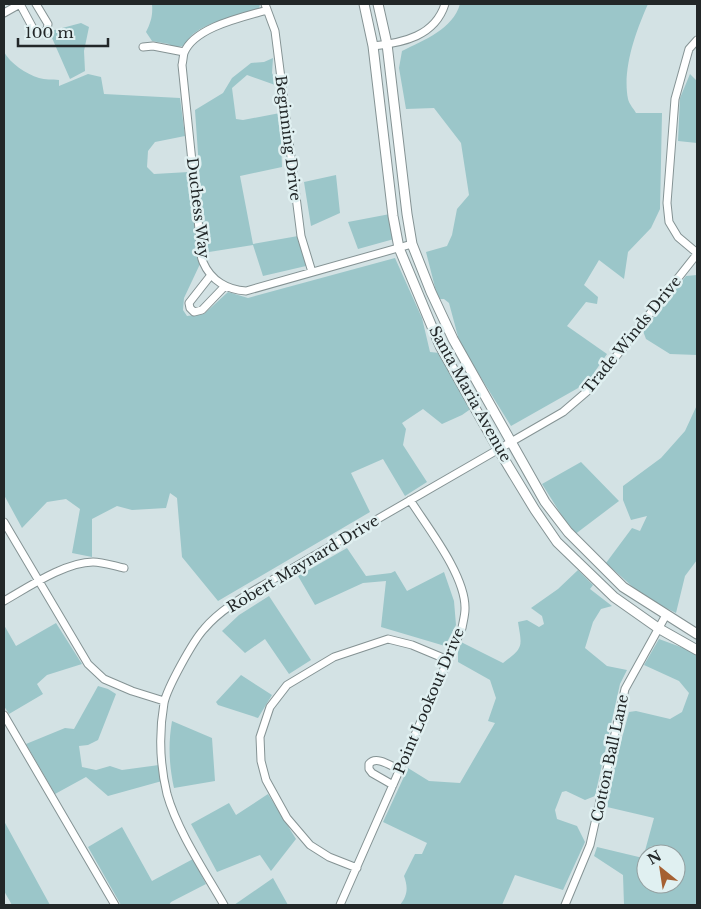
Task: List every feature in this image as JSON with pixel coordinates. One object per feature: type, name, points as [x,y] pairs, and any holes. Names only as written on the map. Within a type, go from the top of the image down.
[{"type":"street","points":[[4,13],[20,4],[36,32],[44,32],[47,30],[48,24],[36,4]]},
{"type":"street","name":"Santa Maria Avenue","points":[[364,4],[373,46],[393,216],[399,248],[440,346],[498,449],[557,542],[614,598],[658,628],[697,650]]},
{"type":"street","name":"Santa Maria Avenue","points":[[378,4],[387,44],[412,244],[431,292],[453,339],[545,502],[562,525],[596,562],[623,587],[697,634]]},
{"type":"street","points":[[373,46],[419,36],[430,28],[442,12],[445,4]]},
{"type":"street","points":[[143,47],[153,46],[184,52],[195,38],[215,26],[266,7]]},
{"type":"street","name":"Beginning Drive","points":[[266,7],[275,31],[301,236],[312,272]]},
{"type":"street","points":[[697,40],[689,49],[675,99],[667,203],[669,222],[678,238],[697,253]]},
{"type":"street","name":"Duchess Way","points":[[184,52],[183,70],[202,261],[211,275],[225,286],[246,292],[412,244]]},
{"type":"street","name":"Trade Winds Drive","points":[[510,442],[563,412],[591,388],[697,253]]},
{"type":"street","points":[[211,275],[189,303],[190,308],[194,312],[202,310],[225,286]]},
{"type":"street","name":"Robert Maynard Drive","points":[[224,905],[190,847],[167,794],[162,763],[161,734],[164,701],[185,658],[204,629],[231,605],[510,442]]},
{"type":"street","name":"Point Lookout Drive","points":[[340,905],[462,628],[466,609],[463,591],[454,570],[410,500]]},
{"type":"street","points":[[4,522],[88,664],[104,679],[132,691],[164,701]]},
{"type":"street","points":[[4,601],[38,581],[74,565],[93,562],[124,568]]},
{"type":"street","points":[[614,598],[623,587]]},
{"type":"street","name":"Cotton Ball Lane","points":[[565,905],[590,846],[624,688],[666,615]]},
{"type":"street","points":[[357,868],[329,857],[310,845],[287,818],[274,795],[266,780],[261,761],[260,737],[270,707],[287,685],[334,656],[388,640],[412,645],[448,660]]},
{"type":"street","points":[[4,716],[115,905]]},
{"type":"street","points":[[393,785],[372,773],[369,769],[369,764],[372,760],[377,760],[400,770]]},
{"type":"shaded area","points":[[152,4],[260,4],[259,9],[204,27],[192,35],[183,46],[173,48],[169,44],[152,41],[146,32],[151,18]]},
{"type":"shaded area","points":[[460,4],[648,4],[631,50],[627,75],[628,99],[636,113],[662,113],[660,209],[651,228],[628,252],[624,279],[599,260],[584,285],[598,297],[597,304],[586,302],[567,326],[607,354],[587,383],[511,426],[460,344],[449,303],[444,299],[438,299],[426,252],[447,246],[452,235],[457,209],[469,195],[461,143],[434,108],[406,109],[399,68],[402,51],[437,33],[451,20]]},
{"type":"shaded area","points":[[81,23],[89,27],[84,51],[85,71],[70,79],[52,38],[51,31]]},
{"type":"shaded area","points":[[4,52],[14,64],[24,71],[41,79],[59,80],[59,86],[88,74],[101,77],[104,94],[180,98],[185,136],[155,142],[148,151],[147,167],[154,174],[189,172],[200,264],[184,298],[183,310],[187,316],[204,314],[228,292],[248,298],[395,258],[422,318],[430,352],[440,353],[472,408],[442,424],[423,409],[402,423],[406,429],[403,445],[427,482],[405,496],[383,459],[351,473],[370,512],[218,601],[182,557],[177,498],[170,493],[166,508],[132,510],[117,506],[92,519],[92,557],[72,553],[80,509],[66,499],[47,502],[22,528],[4,495]]},
{"type":"shaded area","points":[[273,58],[272,73],[278,86],[247,75],[232,88],[236,119],[243,120],[280,113],[282,167],[240,176],[253,244],[298,236],[306,266],[263,276],[253,245],[209,252],[204,241],[195,110],[223,93],[232,78],[251,63],[264,62]]},
{"type":"shaded area","points":[[690,74],[697,81],[697,143],[678,141],[680,98]]},
{"type":"shaded area","points":[[336,175],[340,213],[311,226],[304,182]]},
{"type":"shaded area","points":[[390,214],[394,239],[358,249],[348,222]]},
{"type":"shaded area","points":[[697,275],[697,355],[670,354],[646,339],[643,331],[686,276]]},
{"type":"shaded area","points":[[697,405],[697,560],[685,576],[676,613],[644,597],[606,563],[632,528],[640,531],[647,516],[631,520],[623,500],[623,486],[661,458],[685,431]]},
{"type":"shaded area","points":[[581,462],[619,501],[574,535],[542,484]]},
{"type":"shaded area","points":[[347,548],[366,576],[395,571],[407,591],[444,572],[454,601],[456,625],[445,646],[381,627],[386,581],[363,583],[315,605],[298,576]]},
{"type":"shaded area","points":[[578,570],[593,585],[590,589],[612,606],[601,609],[593,622],[585,648],[607,666],[627,670],[620,684],[595,796],[585,800],[566,791],[562,792],[555,810],[557,819],[577,826],[585,842],[563,890],[515,875],[502,905],[400,905],[405,898],[406,891],[404,876],[415,854],[422,854],[427,843],[383,822],[408,768],[429,781],[460,783],[495,723],[488,721],[496,698],[490,680],[458,662],[458,649],[461,642],[503,663],[520,646],[518,622],[527,620],[539,627],[544,624],[542,616],[531,608],[558,589]]},
{"type":"shaded area","points":[[269,596],[311,660],[289,674],[265,639],[245,653],[222,631],[239,615]]},
{"type":"shaded area","points":[[56,623],[82,664],[47,675],[37,684],[43,694],[9,714],[4,706],[4,625],[16,646]]},
{"type":"shaded area","points":[[659,639],[697,653],[697,905],[624,905],[623,875],[594,856],[597,847],[636,856],[636,894],[686,894],[686,844],[647,844],[654,818],[607,807],[616,760],[629,712],[636,711],[670,719],[682,712],[689,693],[679,681],[644,665]]},
{"type":"shaded area","points":[[241,675],[272,695],[258,718],[218,705],[216,702]]},
{"type":"shaded area","points":[[98,686],[116,694],[98,740],[88,745],[79,746],[82,767],[96,770],[110,766],[122,770],[159,765],[162,781],[108,796],[86,777],[55,794],[26,744],[65,728],[74,729]]},
{"type":"shaded area","points":[[172,721],[212,738],[215,781],[174,788],[170,754]]},
{"type":"shaded area","points":[[268,794],[296,839],[271,871],[260,855],[217,872],[191,824],[229,803],[236,815]]},
{"type":"shaded area","points":[[4,821],[50,905],[12,905],[4,891]]},
{"type":"shaded area","points":[[122,827],[152,881],[193,859],[206,884],[171,902],[169,905],[121,905],[88,847]]},
{"type":"shaded area","points":[[273,878],[288,905],[234,905]]}]
